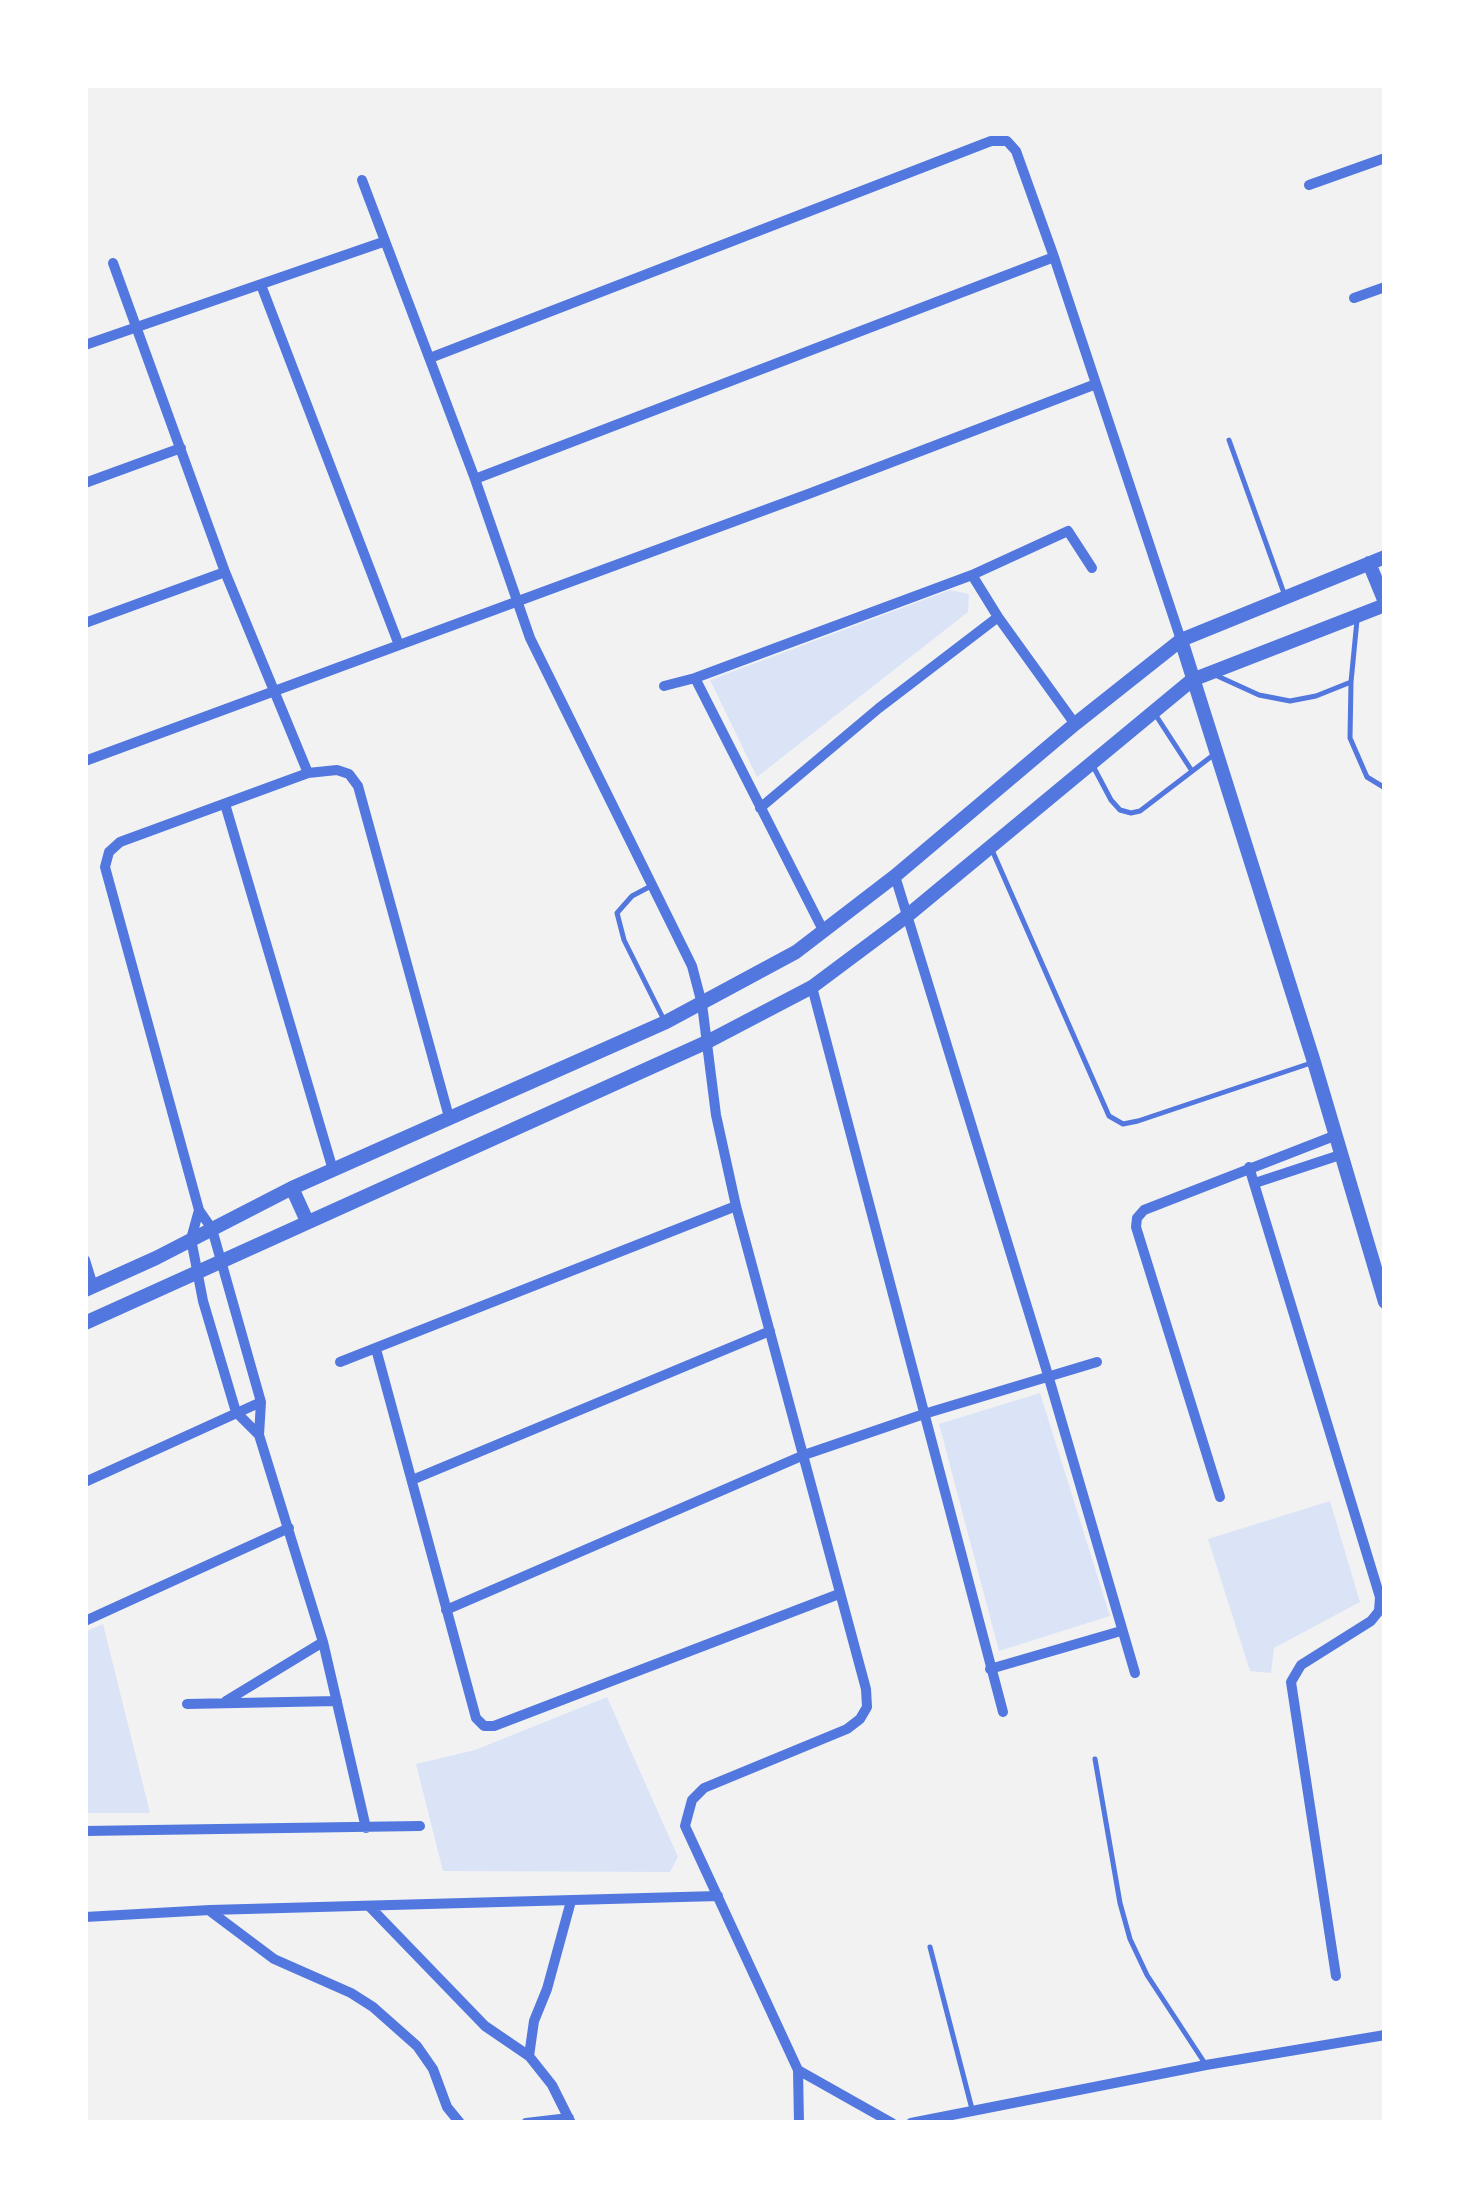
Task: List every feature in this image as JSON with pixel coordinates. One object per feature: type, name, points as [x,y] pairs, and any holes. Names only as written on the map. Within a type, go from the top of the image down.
[{"type":"street","points":[[430,358],[992,141],[1006,141],[1016,152],[1054,256],[1182,640],[1385,1302]]},
{"type":"street","points":[[1309,185],[1385,158]]},
{"type":"street","points":[[362,180],[546,675],[692,966],[702,1004],[716,1115],[736,1206],[866,1689],[867,1707],[847,1729],[704,1788],[692,1800],[686,1826],[798,2070],[799,2123]]},
{"type":"street","points":[[85,345],[383,242]]},
{"type":"street","points":[[475,479],[1054,256]]},
{"type":"street","points":[[113,263],[226,572],[308,773]]},
{"type":"street","points":[[261,285],[399,646]]},
{"type":"street","points":[[1354,298],[1385,286]]},
{"type":"street","points":[[85,761],[1096,384]]},
{"type":"street","points":[[85,483],[181,448]]},
{"type":"street","points":[[664,686],[696,678],[972,575],[1068,531],[1092,568]]},
{"type":"street","points":[[85,1260],[89,1288],[292,1188],[702,1004],[824,932],[1182,640],[1385,558]]},
{"type":"street","points":[[85,1322],[707,1042],[812,987],[907,916],[1192,680],[1385,603],[1369,564]]},
{"type":"street","points":[[85,623],[226,572]]},
{"type":"street","points":[[972,575],[1075,724]]},
{"type":"street","points":[[760,808],[998,617]]},
{"type":"street","points":[[696,678],[824,932]]},
{"type":"street","points":[[366,1828],[323,1642],[259,1435],[261,1402],[212,1228],[199,1210],[105,867],[109,852],[120,842],[308,773],[337,770],[349,774],[358,786],[450,1117]]},
{"type":"street","points":[[225,804],[333,1170]]},
{"type":"street","points":[[895,876],[1048,1375],[1134,1673]]},
{"type":"street","points":[[812,987],[1003,1712]]},
{"type":"street","points":[[1220,1498],[1136,1227],[1137,1218],[1144,1210],[1334,1136]]},
{"type":"street","points":[[1255,1183],[1340,1154]]},
{"type":"street","points":[[1249,1167],[1380,1597],[1379,1611],[1371,1621],[1293,1673],[1290,1682],[1336,1976]]},
{"type":"street","points":[[292,1188],[307,1221]]},
{"type":"street","points":[[340,1362],[736,1206]]},
{"type":"street","points":[[199,1210],[191,1239],[196,1272],[236,1412],[259,1435]]},
{"type":"street","points":[[412,1480],[770,1331]]},
{"type":"street","points":[[376,1350],[476,1718],[484,1726],[494,1726],[839,1594]]},
{"type":"street","points":[[446,1610],[804,1456],[924,1414],[1097,1362]]},
{"type":"street","points":[[85,1482],[261,1402]]},
{"type":"street","points":[[85,1621],[289,1528]]},
{"type":"street","points":[[990,1669],[1121,1630]]},
{"type":"street","points":[[225,1702],[323,1642]]},
{"type":"street","points":[[187,1704],[337,1701]]},
{"type":"street","points":[[85,1831],[420,1826]]},
{"type":"street","points":[[85,1917],[718,1896]]},
{"type":"street","points":[[529,2056],[534,2021],[571,1900]]},
{"type":"street","points":[[370,1906],[485,2026],[529,2056],[552,2086],[570,2120],[526,2123]]},
{"type":"street","points":[[210,1910],[274,1959],[351,1993],[417,2046],[433,2069],[454,2122]]},
{"type":"street","points":[[911,2123],[1206,2065],[1385,2035]]},
{"type":"street","points":[[798,2070],[892,2123]]},
{"type":"lane","points":[[1229,440],[1286,599]]},
{"type":"lane","points":[[1357,616],[1350,738],[1367,777],[1385,788]]},
{"type":"lane","points":[[1210,673],[1259,695],[1290,701],[1351,682]]},
{"type":"lane","points":[[1154,712],[1192,771]]},
{"type":"lane","points":[[1092,763],[1110,800],[1120,810],[1131,813],[1140,811],[1215,753]]},
{"type":"lane","points":[[991,847],[1110,1116],[1123,1124],[1138,1121],[1314,1062]]},
{"type":"lane","points":[[651,886],[632,896],[616,913],[624,940],[666,1022]]},
{"type":"lane","points":[[1095,1759],[1130,1939],[1147,1975],[1206,2065]]},
{"type":"lane","points":[[930,1947],[972,2109]]},
{"type":"shaded area","points":[[950,590],[969,594],[968,612],[757,777],[710,680]]},
{"type":"shaded area","points":[[1040,1393],[1110,1616],[999,1651],[939,1424]]},
{"type":"shaded area","points":[[1330,1501],[1360,1602],[1274,1648],[1271,1673],[1250,1671],[1208,1539]]},
{"type":"shaded area","points":[[103,1624],[150,1813],[85,1813],[85,1632]]},
{"type":"shaded area","points":[[607,1697],[678,1857],[670,1872],[443,1871],[416,1764],[475,1750]]}]
